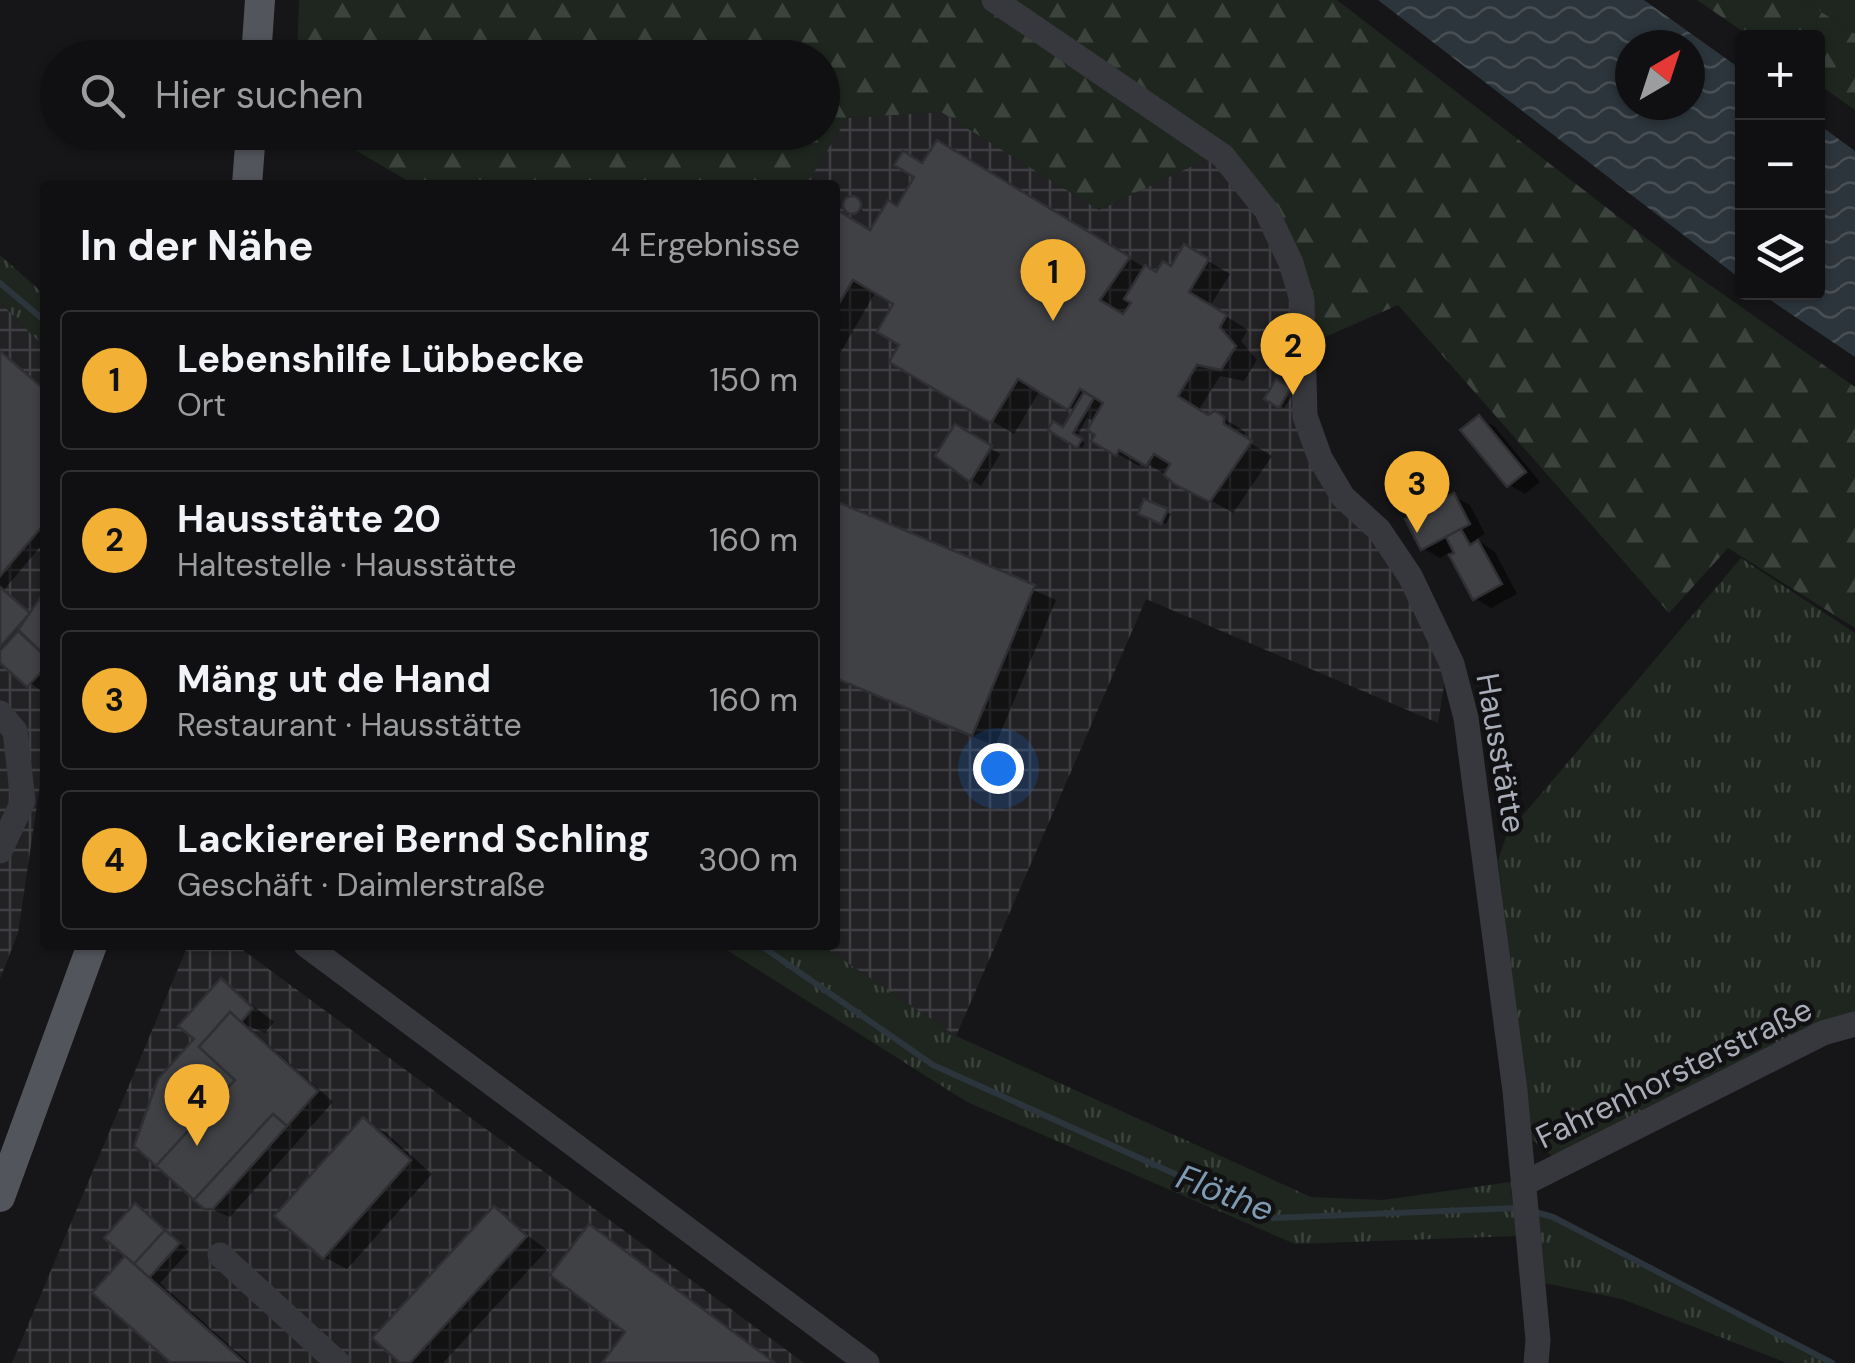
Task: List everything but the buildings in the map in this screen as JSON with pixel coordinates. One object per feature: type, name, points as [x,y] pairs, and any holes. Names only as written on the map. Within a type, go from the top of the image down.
[{"type":"main road","points":[[257,40],[260,0]]},
{"type":"main road","points":[[247,180],[249,150]]},
{"type":"main road","points":[[0,1197],[90,950]]},
{"type":"street","name":"Hausstätte","points":[[994,0],[1223,156],[1280,236],[1302,300],[1305,416],[1320,458],[1342,498],[1379,530],[1434,619],[1462,700],[1486,851],[1524,1184],[1538,1340],[1536,1363]]},
{"type":"street","points":[[0,852],[23,800],[8,722]]},
{"type":"street","points":[[313,950],[867,1363]]},
{"type":"street","name":"Fahrenhorsterstraße","points":[[1524,1184],[1823,1034],[1855,1024]]},
{"type":"street","points":[[220,1255],[336,1362]]},
{"type":"shaded area","points":[[941,112],[1099,210],[1209,158],[1246,201],[1273,249],[1291,296],[1296,420],[1382,546],[1447,667],[1438,723],[1146,599],[956,1036],[828,950],[840,950],[840,180],[809,180],[827,150],[840,150],[840,129],[847,118]]},
{"type":"shaded area","points":[[0,302],[40,343],[40,785],[18,933],[0,979]]},
{"type":"shaded area","points":[[186,950],[243,950],[804,1363],[12,1363]]},
{"type":"green space","points":[[299,0],[1337,0],[1680,264],[1855,387],[1855,628],[1728,548],[1669,613],[1398,305],[1316,341],[1311,294],[1282,225],[1209,158],[1099,210],[941,112],[847,118],[840,129],[840,40],[298,40]]},
{"type":"green space","points":[[1697,0],[1803,0],[1855,34],[1855,110],[1825,89],[1825,30],[1741,30]]},
{"type":"green space","points":[[1803,0],[1855,0],[1855,34]]},
{"type":"green space","points":[[355,150],[827,150],[809,180],[406,180]]},
{"type":"green space","points":[[0,255],[40,291],[40,343],[0,302]]},
{"type":"green space","points":[[1741,558],[1855,633],[1855,1015],[1552,1156],[1531,1139],[1498,860],[1507,834]]},
{"type":"green space","points":[[727,950],[828,950],[956,1036],[1311,1197],[1383,1200],[1510,1182],[1517,1236],[1295,1244],[967,1102]]},
{"type":"green space","points":[[1536,1215],[1551,1219],[1827,1363],[1787,1363],[1622,1299],[1544,1283]]},
{"type":"water","points":[[1378,0],[1644,0],[1686,30],[1615,30],[1615,120],[1705,120],[1705,44],[1735,65],[1735,275]]},
{"type":"water","points":[[1825,129],[1855,151],[1855,357],[1770,300],[1825,300]]},
{"type":"waterway","name":"Flöthe","points":[[0,283],[40,317]]},
{"type":"waterway","name":"Flöthe","points":[[767,950],[933,1065],[1273,1218],[1518,1208]]},
{"type":"waterway","name":"Flöthe","points":[[1535,1212],[1553,1217],[1832,1363]]},
{"type":"place","name":"Lebenshilfe Lübbecke","points":[[1053,321]]},
{"type":"place","name":"Hausstätte 20","points":[[1293,395]]},
{"type":"place","name":"Mäng ut de Hand","points":[[1417,533]]},
{"type":"place","name":"Lackiererei Bernd Schling","points":[[197,1146]]}]
